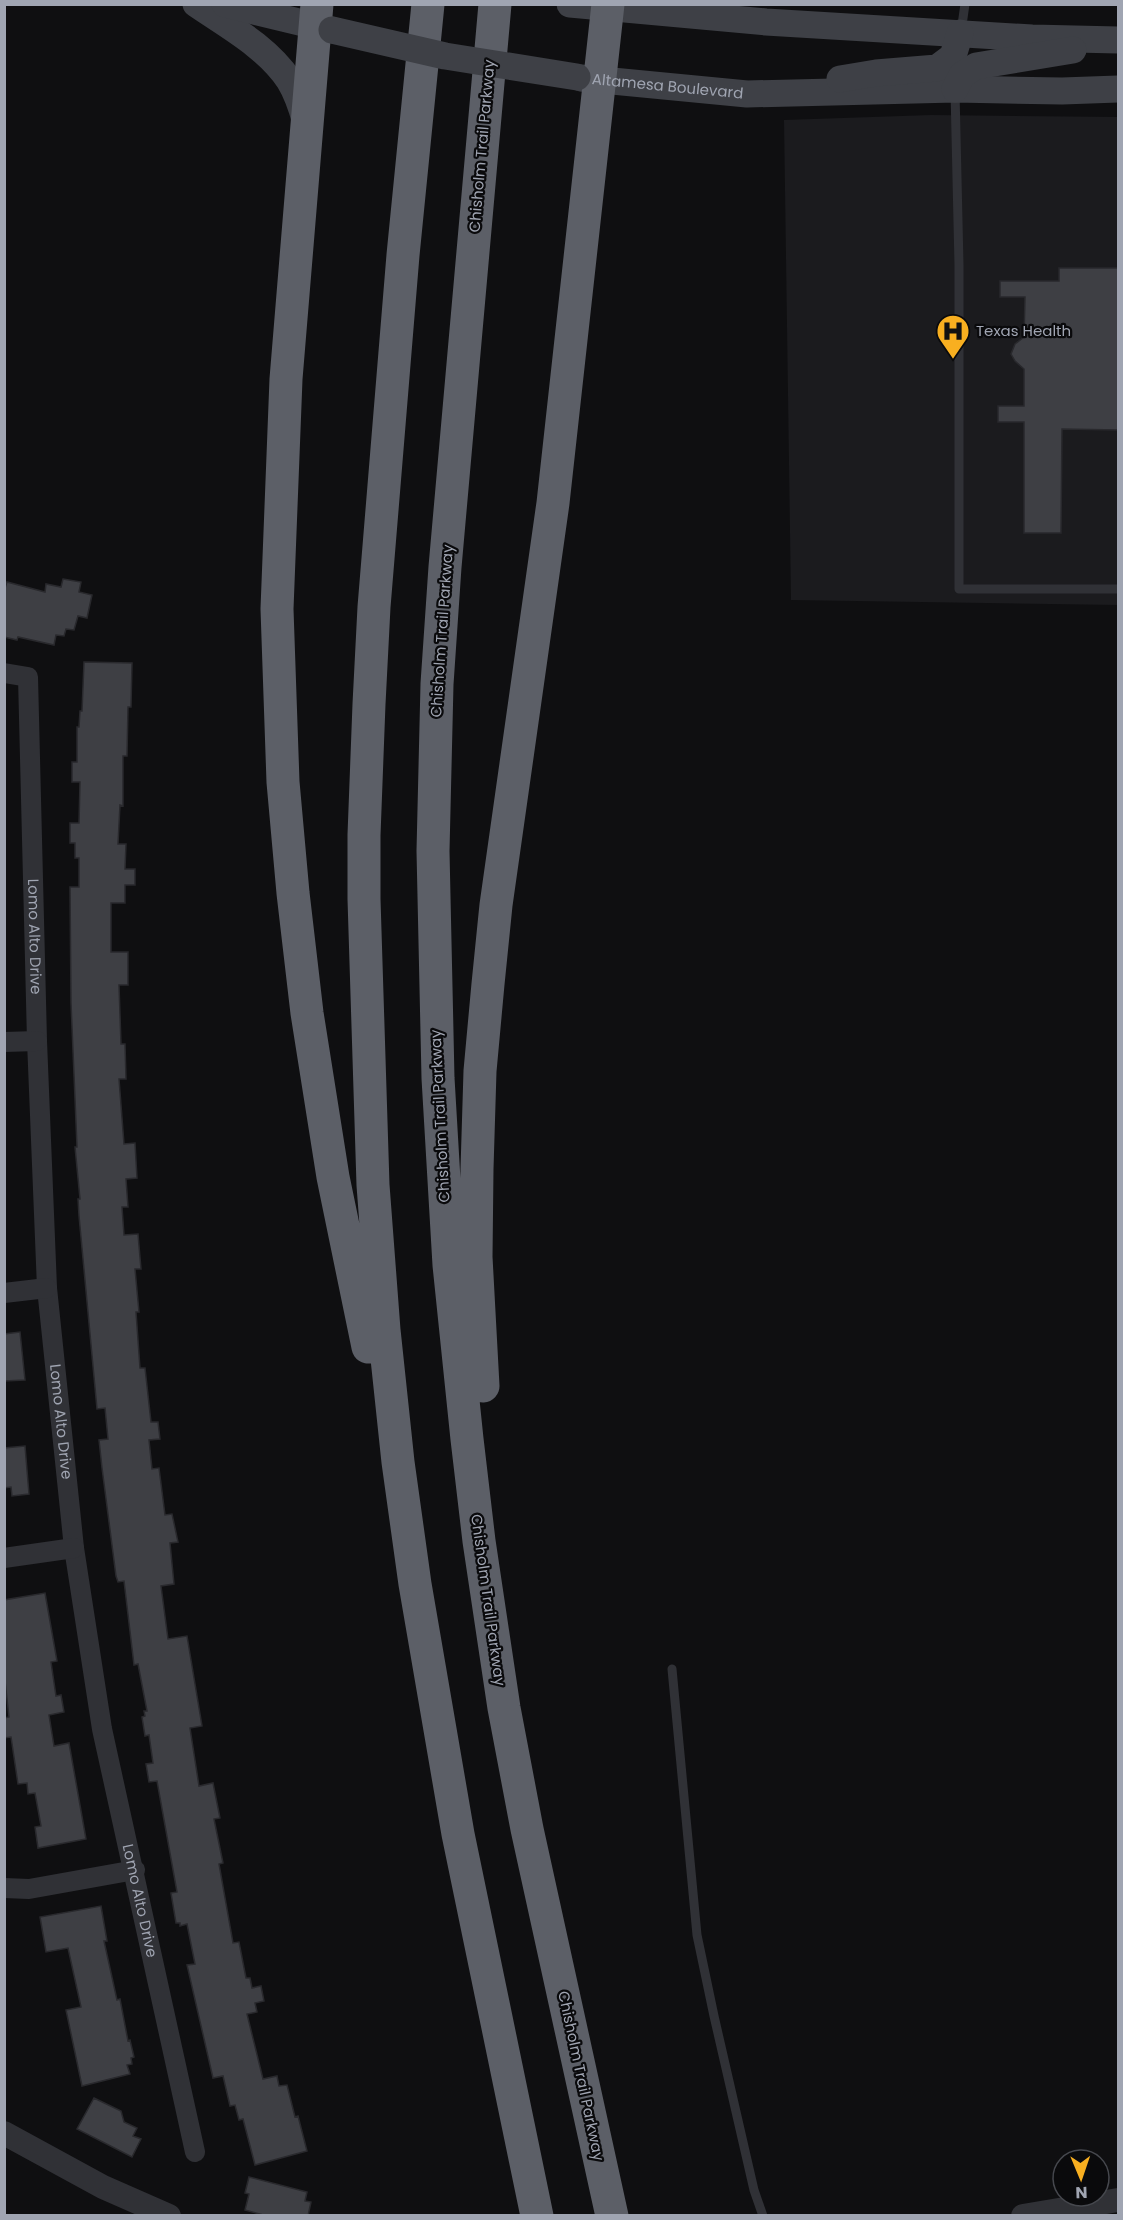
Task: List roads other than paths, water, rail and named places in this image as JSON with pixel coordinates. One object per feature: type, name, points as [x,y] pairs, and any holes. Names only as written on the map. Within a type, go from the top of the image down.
[{"type":"highway","points":[[409,1548],[384,1330],[373,1185],[364,835],[376,585],[403,255],[428,4]]},
{"type":"highway","name":"Chisholm Trail Parkway","points":[[495,4],[443,589],[437,684],[433,851],[437,1058],[448,1265],[473,1494],[504,1708],[527,1829],[612,2216]]},
{"type":"highway","points":[[504,1708],[476,1257],[480,1071],[492,943],[553,503],[594,6]]},
{"type":"highway","points":[[321,21],[307,124],[287,357],[278,571],[285,816],[307,1013],[333,1177],[409,1548],[442,1753],[537,2216]]},
{"type":"main road","points":[[196,4],[264,53],[278,66],[290,81],[307,124]]},
{"type":"main road","name":"Altamesa Boulevard","points":[[225,4],[321,21],[445,57],[588,79],[747,94],[955,89],[1062,91],[1119,89]]},
{"type":"main road","points":[[594,6],[766,22],[1107,39]]},
{"type":"main road","points":[[747,94],[876,73],[937,68],[953,56],[960,33]]},
{"type":"main road","points":[[955,89],[962,75],[976,66],[1075,49],[1107,39]]},
{"type":"street","name":"Lomo Alto Drive","points":[[4,673],[28,677],[37,1041],[47,1288],[74,1548],[102,1729],[135,1870],[195,2152]]},
{"type":"street","points":[[4,1042],[37,1041]]},
{"type":"street","points":[[4,1293],[47,1288]]},
{"type":"street","points":[[4,1558],[74,1548]]},
{"type":"street","points":[[4,1888],[29,1889],[135,1870]]},
{"type":"street","points":[[4,2133],[103,2187],[169,2216]]},
{"type":"street","points":[[1023,2216],[1119,2200]]},
{"type":"lane","points":[[960,33],[965,4]]},
{"type":"lane","points":[[955,89],[959,265],[959,589],[1119,590]]},
{"type":"lane","points":[[672,1669],[697,1935],[724,2063],[754,2190],[763,2216]]},
{"type":"place","name":"Texas Health","points":[[953,360]]}]
